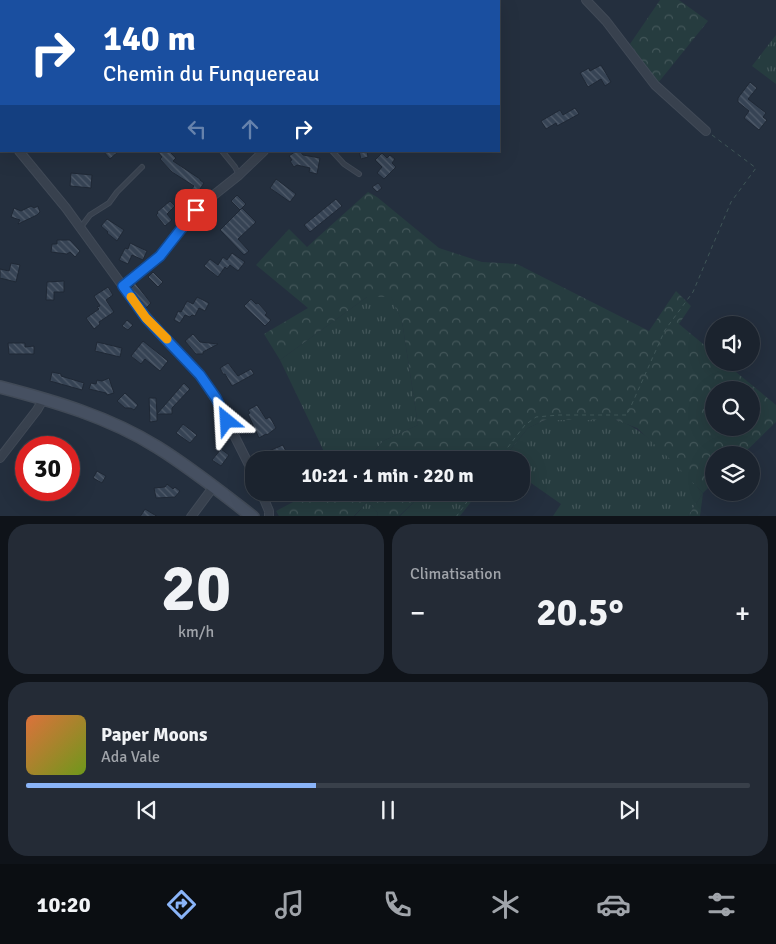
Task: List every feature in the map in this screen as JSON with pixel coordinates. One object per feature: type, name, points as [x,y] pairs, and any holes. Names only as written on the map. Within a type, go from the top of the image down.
[{"type":"main road","points":[[0,387],[44,398],[87,414],[188,471],[253,516]]},
{"type":"main road","points":[[212,489],[242,516]]},
{"type":"street","points":[[586,0],[612,28],[655,85],[706,131]]},
{"type":"street","points":[[21,152],[81,228],[142,313],[200,375],[210,389],[245,457]]},
{"type":"street","points":[[123,286],[160,256],[196,210],[239,175],[263,152]]},
{"type":"street","points":[[0,458],[33,416],[44,398]]},
{"type":"street","points":[[191,516],[212,489]]},
{"type":"street","points":[[265,501],[269,516]]},
{"type":"lane","points":[[223,152],[235,166],[239,175]]},
{"type":"lane","points":[[333,152],[344,164],[359,174]]},
{"type":"lane","points":[[81,228],[90,215],[109,203],[117,192],[142,167]]},
{"type":"path","points":[[505,451],[524,425],[536,417],[627,415],[664,330],[693,292],[730,202],[756,168],[706,131]]},
{"type":"path","points":[[456,516],[467,501]]},
{"type":"green space","points":[[660,0],[679,0],[708,21],[658,83],[630,44]]},
{"type":"green space","points":[[776,35],[776,84],[752,66]]},
{"type":"green space","points":[[368,192],[377,197],[439,248],[482,262],[517,264],[649,331],[676,291],[691,306],[679,324],[705,346],[705,371],[735,371],[747,381],[705,381],[705,436],[760,436],[760,392],[776,405],[776,422],[751,446],[705,446],[705,491],[703,493],[637,428],[616,420],[545,420],[528,428],[509,451],[375,451],[383,441],[418,425],[402,321],[391,297],[367,297],[280,360],[264,334],[308,308],[256,265],[289,229],[307,247]]},
{"type":"green space","points":[[391,296],[402,321],[418,425],[383,441],[375,451],[324,451],[280,360],[367,297]]},
{"type":"green space","points":[[598,419],[626,423],[650,439],[703,493],[688,516],[553,516],[561,504],[530,482],[530,451],[509,451],[528,428],[545,420]]},
{"type":"green space","points":[[703,493],[700,516],[688,516]]},
{"type":"green space","points":[[295,501],[368,501],[354,516],[279,516],[276,511]]},
{"type":"green space","points":[[368,501],[378,513],[377,516],[355,516]]},
{"type":"green space","points":[[368,501],[415,501],[399,516],[377,516],[378,513]]},
{"type":"green space","points":[[415,501],[472,501],[460,516],[400,516]]},
{"type":"building","points":[[601,65],[611,82],[605,86],[601,79],[588,87],[580,73],[589,68],[590,71]]},
{"type":"building","points":[[750,82],[757,88],[748,99],[766,113],[763,117],[767,120],[759,130],[744,118],[749,111],[738,102],[738,98]]},
{"type":"building","points":[[575,108],[579,114],[557,126],[556,123],[546,129],[541,121],[560,110],[563,115]]},
{"type":"building","points":[[104,152],[118,152],[110,159]]},
{"type":"building","points":[[158,152],[170,152],[176,158],[173,161],[204,183],[196,195],[190,191],[194,186],[172,172],[160,159],[162,157]]},
{"type":"building","points":[[295,152],[301,152],[303,155],[320,158],[317,174],[309,172],[310,168],[297,165],[294,167],[289,156]]},
{"type":"building","points":[[359,152],[367,152],[368,157],[361,159]]},
{"type":"building","points":[[382,153],[387,158],[390,155],[395,159],[392,163],[396,167],[384,179],[377,173],[382,167],[375,160]]},
{"type":"building","points":[[71,173],[92,175],[91,188],[70,186]]},
{"type":"building","points":[[276,179],[296,194],[290,202],[270,188]]},
{"type":"building","points":[[378,183],[382,188],[377,192],[372,187]]},
{"type":"building","points":[[237,195],[246,204],[240,210],[231,201]]},
{"type":"building","points":[[336,199],[342,206],[310,232],[304,225]]},
{"type":"building","points":[[170,201],[175,206],[167,214],[172,220],[165,226],[156,215]]},
{"type":"building","points":[[31,206],[34,208],[38,206],[40,212],[37,215],[18,224],[20,220],[11,217],[14,208],[21,211]]},
{"type":"building","points":[[242,208],[256,222],[238,239],[249,251],[244,255],[220,230]]},
{"type":"building","points":[[107,219],[124,230],[117,241],[101,226]]},
{"type":"building","points":[[57,240],[70,240],[80,251],[75,257],[70,252],[67,254],[51,252],[52,244],[57,244]]},
{"type":"building","points":[[130,243],[147,251],[143,260],[132,255],[128,264],[119,260],[125,248],[128,249]]},
{"type":"building","points":[[232,253],[245,262],[238,271],[230,265],[227,269],[225,267],[218,277],[204,266],[210,259],[218,265],[223,257],[227,260]]},
{"type":"building","points":[[11,263],[20,265],[16,282],[0,278],[0,269],[9,271]]},
{"type":"building","points":[[153,272],[163,282],[158,287],[148,277]]},
{"type":"building","points":[[64,281],[64,292],[54,292],[54,300],[46,300],[47,282]]},
{"type":"building","points":[[135,283],[151,303],[146,308],[131,288]]},
{"type":"building","points":[[108,287],[113,295],[106,300],[114,312],[99,322],[100,324],[94,329],[86,318],[99,309],[97,307],[100,306],[94,296]]},
{"type":"building","points":[[197,297],[209,303],[205,311],[199,308],[195,316],[185,315],[180,323],[174,320],[178,311],[181,312],[187,301],[193,304]]},
{"type":"building","points":[[251,299],[256,304],[258,303],[267,313],[265,315],[271,320],[265,326],[244,306]]},
{"type":"building","points":[[127,320],[133,325],[128,330],[122,326]]},
{"type":"building","points":[[193,334],[200,342],[218,344],[203,352],[203,354],[196,354],[185,341]]},
{"type":"building","points":[[143,341],[168,361],[160,371],[145,359],[141,364],[131,356]]},
{"type":"building","points":[[97,342],[122,348],[120,357],[95,351]]},
{"type":"building","points":[[8,343],[25,343],[25,347],[34,346],[34,354],[9,354]]},
{"type":"building","points":[[228,363],[238,376],[251,369],[254,374],[232,386],[220,368]]},
{"type":"building","points":[[52,372],[84,383],[82,390],[50,381]]},
{"type":"building","points":[[109,378],[114,393],[107,395],[106,393],[89,389],[91,383],[96,384],[97,380],[102,381]]},
{"type":"building","points":[[184,383],[190,389],[172,408],[172,414],[157,414]]},
{"type":"building","points":[[125,393],[138,405],[134,410],[125,408],[117,401]]},
{"type":"building","points":[[149,398],[156,398],[157,421],[150,422]]},
{"type":"building","points":[[257,405],[266,419],[270,417],[276,428],[259,438],[248,414],[250,413],[248,410]]},
{"type":"building","points":[[183,424],[197,435],[190,443],[176,433]]},
{"type":"building","points":[[283,445],[286,451],[269,451]]},
{"type":"building","points":[[221,449],[229,455],[221,466],[212,460]]},
{"type":"building","points":[[97,471],[106,476],[102,483],[93,478]]},
{"type":"building","points":[[167,484],[173,489],[175,487],[180,491],[175,497],[156,498],[154,488],[165,487]]},
{"type":"building","points":[[145,509],[156,516],[141,516]]},
{"type":"slow traffic","points":[[131,297],[146,318],[167,339]]},
{"type":"route","points":[[196,210],[160,256],[123,286],[146,318],[200,375],[216,398],[227,421]]}]
